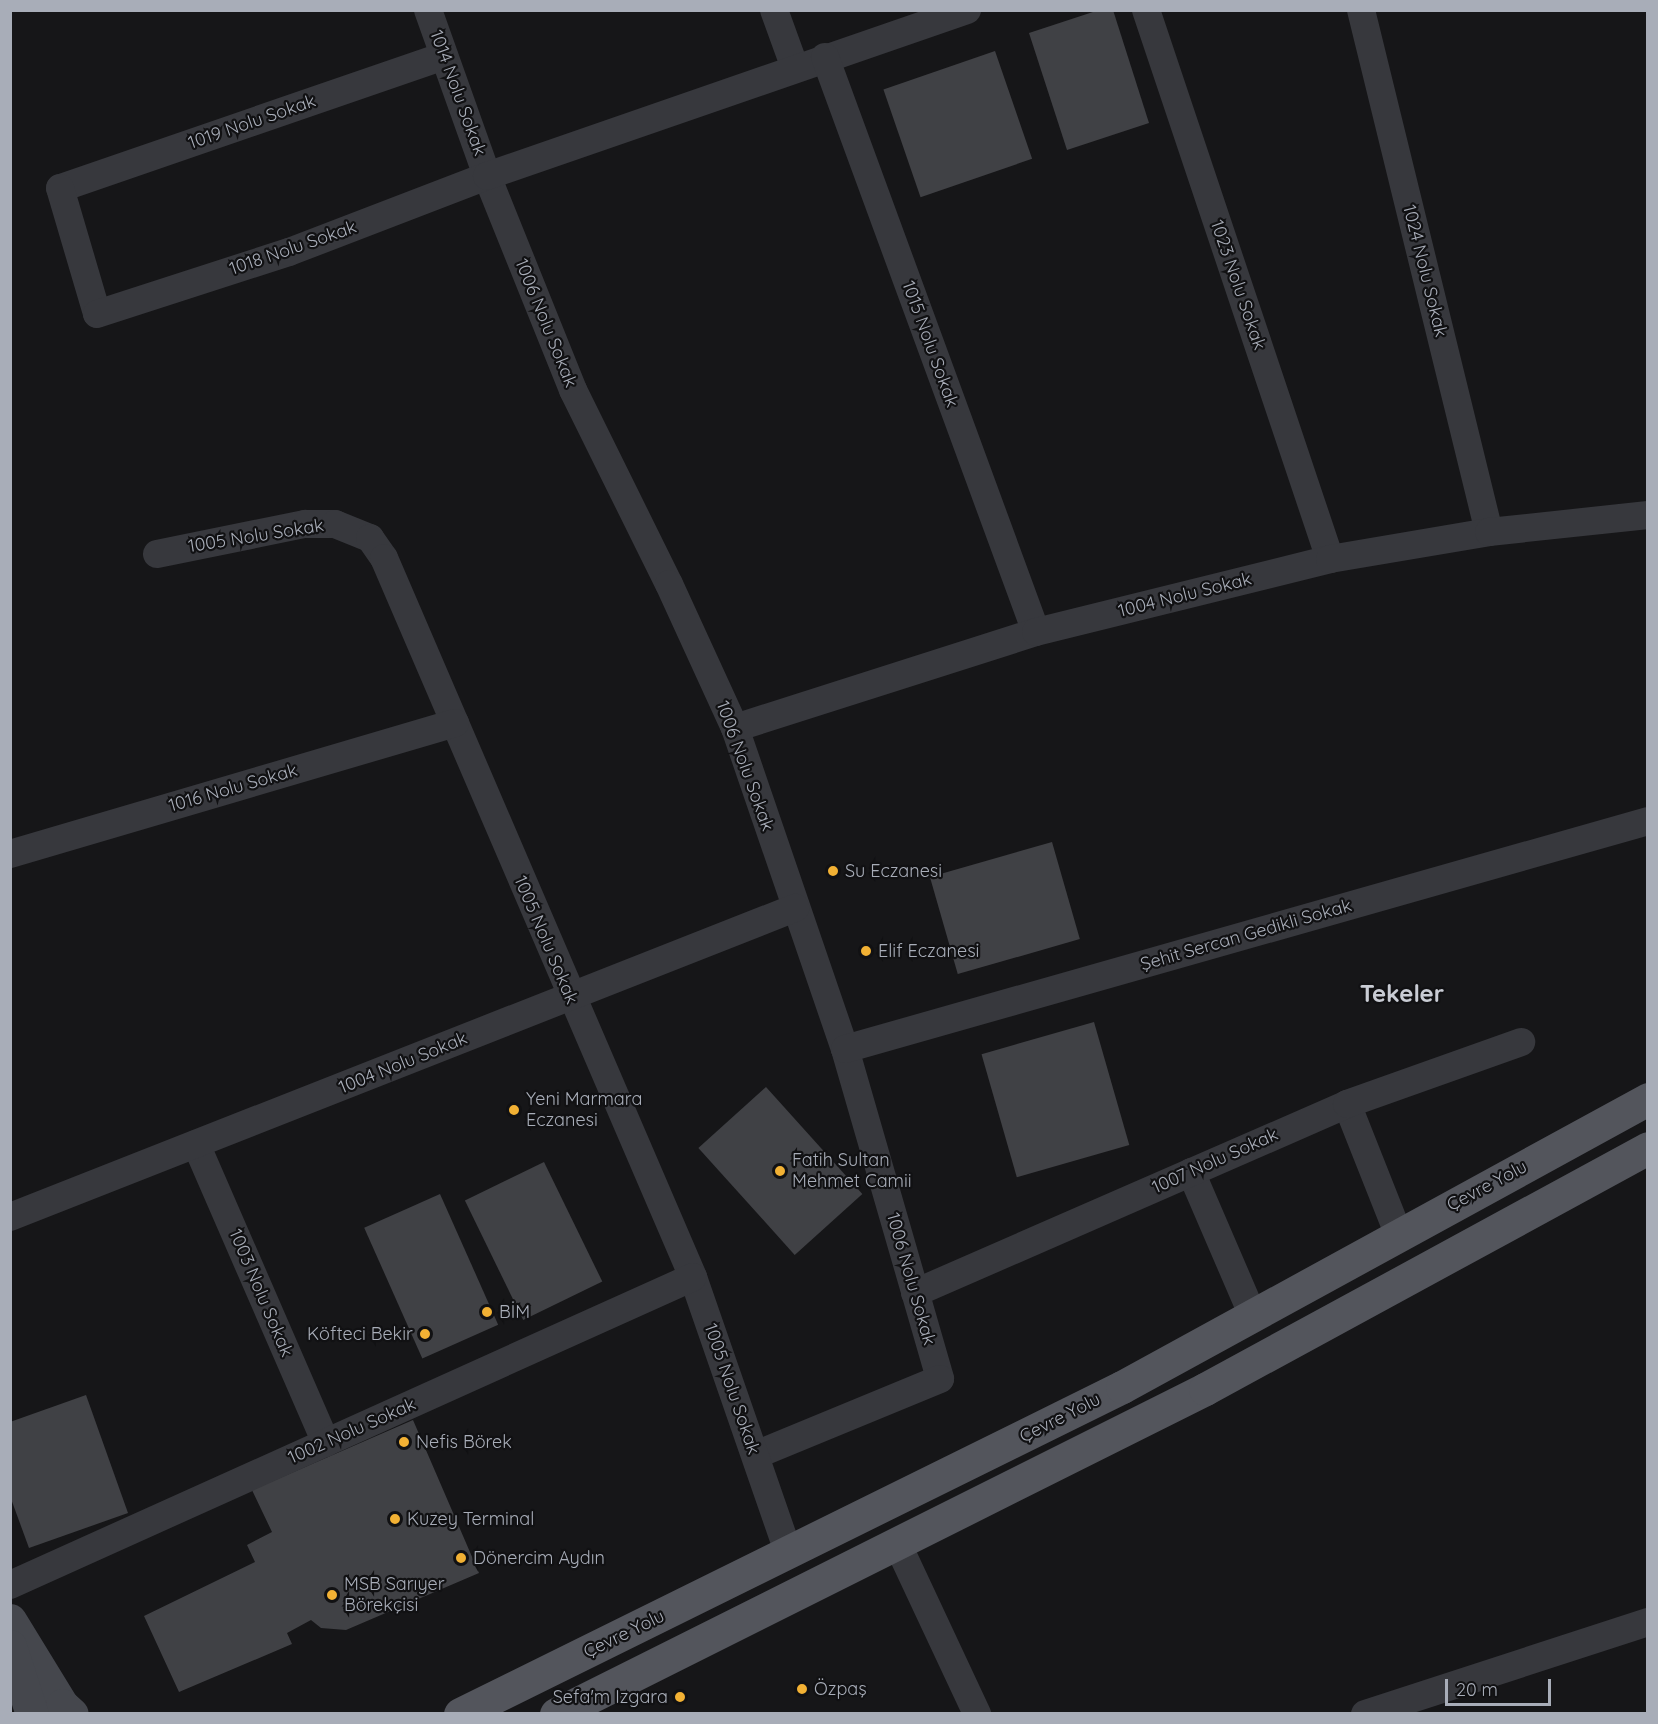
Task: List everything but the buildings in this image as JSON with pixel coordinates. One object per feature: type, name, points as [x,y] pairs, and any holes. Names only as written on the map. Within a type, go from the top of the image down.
[{"type":"main road","name":"Çevre Yolu","points":[[460,1713],[1122,1387],[1253,1316],[1398,1233],[1647,1099]]},
{"type":"main road","points":[[556,1713],[898,1545],[1205,1389],[1647,1148]]},
{"type":"main road","points":[[10,1620],[62,1704],[72,1713]]},
{"type":"main road","points":[[10,1646],[32,1713]]},
{"type":"street","name":"1014 Nolu Sokak","points":[[428,10],[487,176]]},
{"type":"street","points":[[774,10],[795,68]]},
{"type":"street","name":"1018 Nolu Sokak","points":[[97,314],[289,252],[487,176],[825,57],[967,10]]},
{"type":"street","name":"1023 Nolu Sokak","points":[[1146,10],[1330,559]]},
{"type":"street","name":"1024 Nolu Sokak","points":[[1361,10],[1489,532]]},
{"type":"street","name":"1019 Nolu Sokak","points":[[97,314],[60,188],[444,56]]},
{"type":"street","name":"1015 Nolu Sokak","points":[[825,57],[1036,632]]},
{"type":"street","name":"1006 Nolu Sokak","points":[[487,176],[573,390],[669,584],[735,728],[845,1049],[939,1379],[756,1455]]},
{"type":"street","name":"1004 Nolu Sokak","points":[[735,728],[1036,632],[1330,559],[1489,532],[1647,515]]},
{"type":"street","name":"1005 Nolu Sokak","points":[[157,554],[305,524],[335,524],[356,530],[370,538],[384,558],[570,997],[693,1277],[788,1552]]},
{"type":"street","name":"1016 Nolu Sokak","points":[[10,854],[454,723]]},
{"type":"street","name":"Şehit Sercan Gedikli Sokak","points":[[845,1049],[1647,820]]},
{"type":"street","name":"1004 Nolu Sokak","points":[[10,1217],[795,908]]},
{"type":"street","name":"1007 Nolu Sokak","points":[[915,1293],[1347,1104],[1521,1042]]},
{"type":"street","points":[[1347,1104],[1398,1233]]},
{"type":"street","name":"1003 Nolu Sokak","points":[[196,1144],[326,1443]]},
{"type":"street","points":[[1191,1172],[1253,1316]]},
{"type":"street","name":"1002 Nolu Sokak","points":[[10,1586],[693,1277]]},
{"type":"street","points":[[898,1545],[977,1713]]},
{"type":"street","points":[[1365,1713],[1647,1622]]},
{"type":"place","name":"Su Eczanesi","points":[[833,871]]},
{"type":"place","name":"Elif Eczanesi","points":[[866,951]]},
{"type":"place","name":"Yeni Marmara Eczanesi","points":[[514,1110]]},
{"type":"place","name":"Fatih Sultan Mehmet Camii","points":[[780,1171]]},
{"type":"place","name":"BİM","points":[[487,1312]]},
{"type":"place","name":"Köfteci Bekir","points":[[425,1334]]},
{"type":"place","name":"Nefis Börek","points":[[404,1442]]},
{"type":"place","name":"Kuzey Terminal","points":[[395,1519]]},
{"type":"place","name":"Dönercim Aydın","points":[[461,1558]]},
{"type":"place","name":"MSB Sarıyer Börekçisi","points":[[332,1595]]},
{"type":"place","name":"Özpaş","points":[[802,1689]]},
{"type":"place","name":"Sefa'm Izgara","points":[[680,1697]]},
{"type":"district","name":"Tekeler","points":[[1402,994]]}]
